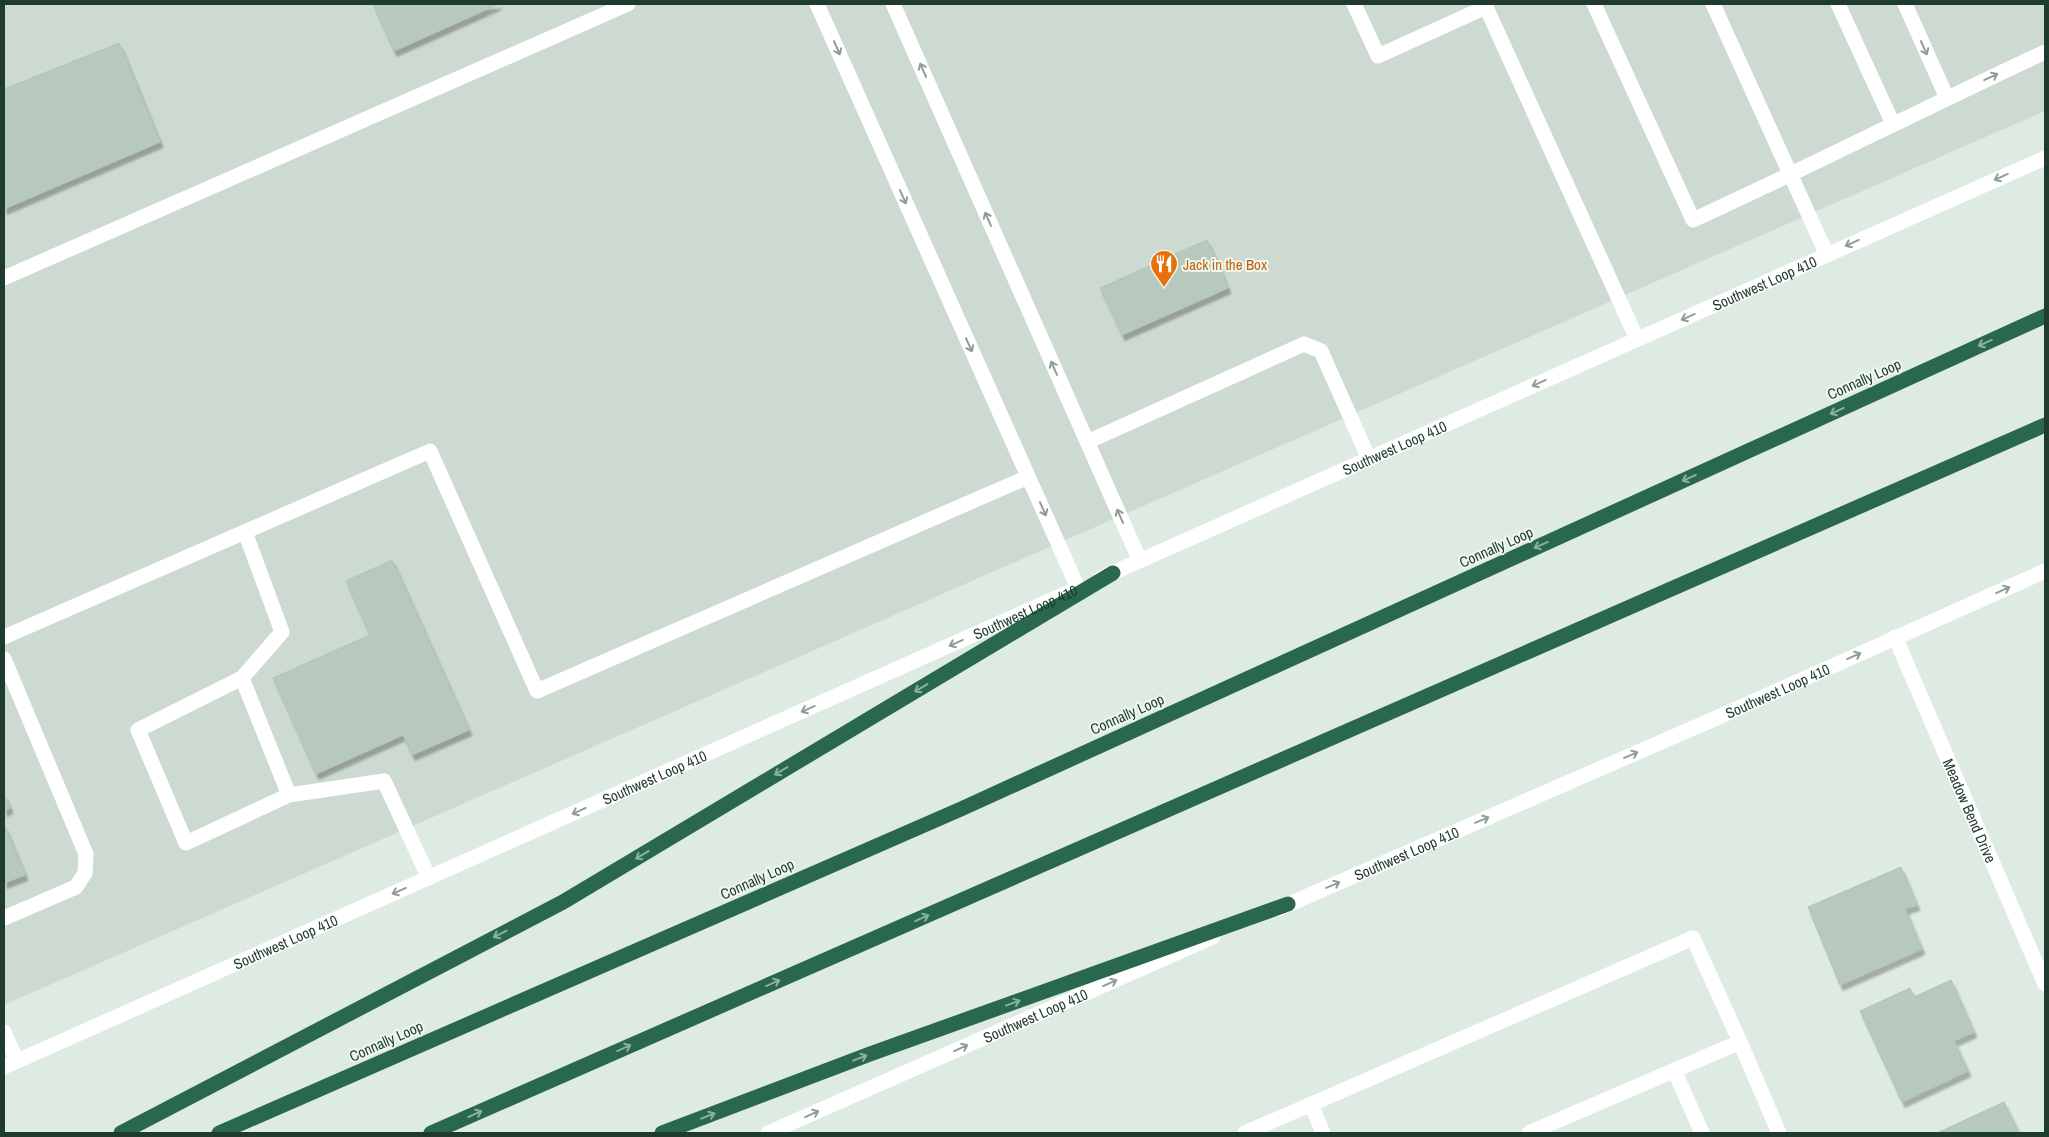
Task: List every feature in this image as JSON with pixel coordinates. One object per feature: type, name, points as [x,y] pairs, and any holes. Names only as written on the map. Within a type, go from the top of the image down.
[{"type":"highway","name":"Connally Loop","points":[[218,1133],[961,809],[2045,315]]},
{"type":"highway","points":[[431,1133],[2045,425]]},
{"type":"highway","points":[[121,1133],[563,902],[1112,573]]},
{"type":"highway","points":[[662,1133],[870,1054],[1288,904]]},
{"type":"main road","points":[[4,278],[628,4]]},
{"type":"main road","points":[[817,4],[1078,588]]},
{"type":"main road","points":[[893,4],[1140,561]]},
{"type":"main road","points":[[1354,4],[1378,56],[1486,7],[1637,339]]},
{"type":"main road","points":[[1594,4],[1693,220],[1791,176],[1946,98],[2045,52]]},
{"type":"main road","points":[[1713,4],[1827,255]]},
{"type":"main road","points":[[1838,4],[1893,124]]},
{"type":"main road","points":[[1904,4],[1946,98]]},
{"type":"main road","name":"Southwest Loop 410","points":[[10,1064],[2045,158]]},
{"type":"main road","points":[[1087,442],[1304,344],[1321,351],[1369,459]]},
{"type":"main road","points":[[4,636],[430,451],[536,692],[1028,477]]},
{"type":"main road","points":[[245,532],[282,632],[242,678],[138,730],[186,843],[289,795],[384,781],[429,878]]},
{"type":"main road","name":"Southwest Loop 410","points":[[768,1133],[783,1130],[1288,904],[1705,723],[2045,571]]},
{"type":"main road","name":"Meadow Bend Drive","points":[[1895,637],[2045,984]]},
{"type":"main road","points":[[4,659],[86,854],[85,873],[76,888],[4,918]]},
{"type":"main road","points":[[242,678],[289,795]]},
{"type":"main road","points":[[1245,1133],[1693,938],[1779,1133]]},
{"type":"main road","points":[[4,1032],[10,1064]]},
{"type":"main road","points":[[1529,1133],[1740,1042]]},
{"type":"main road","points":[[1674,1070],[1702,1133]]},
{"type":"main road","points":[[1311,1104],[1323,1133]]},
{"type":"shaded area","points":[[4,4],[2045,4],[2045,111],[4,1005]]},
{"type":"building","points":[[373,4],[499,4],[394,51]]},
{"type":"building","points":[[119,43],[160,142],[4,209],[4,89]]},
{"type":"building","name":"Jack in the Box","points":[[1207,240],[1228,288],[1122,335],[1100,288]]},
{"type":"building","points":[[392,560],[469,730],[412,755],[403,735],[316,774],[273,678],[370,635],[346,581]]},
{"type":"building","points":[[4,794],[10,808],[4,811]]},
{"type":"building","points":[[4,825],[25,875],[4,883]]},
{"type":"building","points":[[1901,867],[1917,905],[1905,909],[1922,949],[1840,985],[1808,907]]},
{"type":"building","points":[[1951,980],[1974,1032],[1954,1041],[1968,1071],[1902,1102],[1860,1011],[1910,988],[1914,997]]},
{"type":"building","points":[[2004,1102],[2019,1133],[1937,1133]]},
{"type":"place","name":"Jack in the Box","points":[[1164,288]]}]
